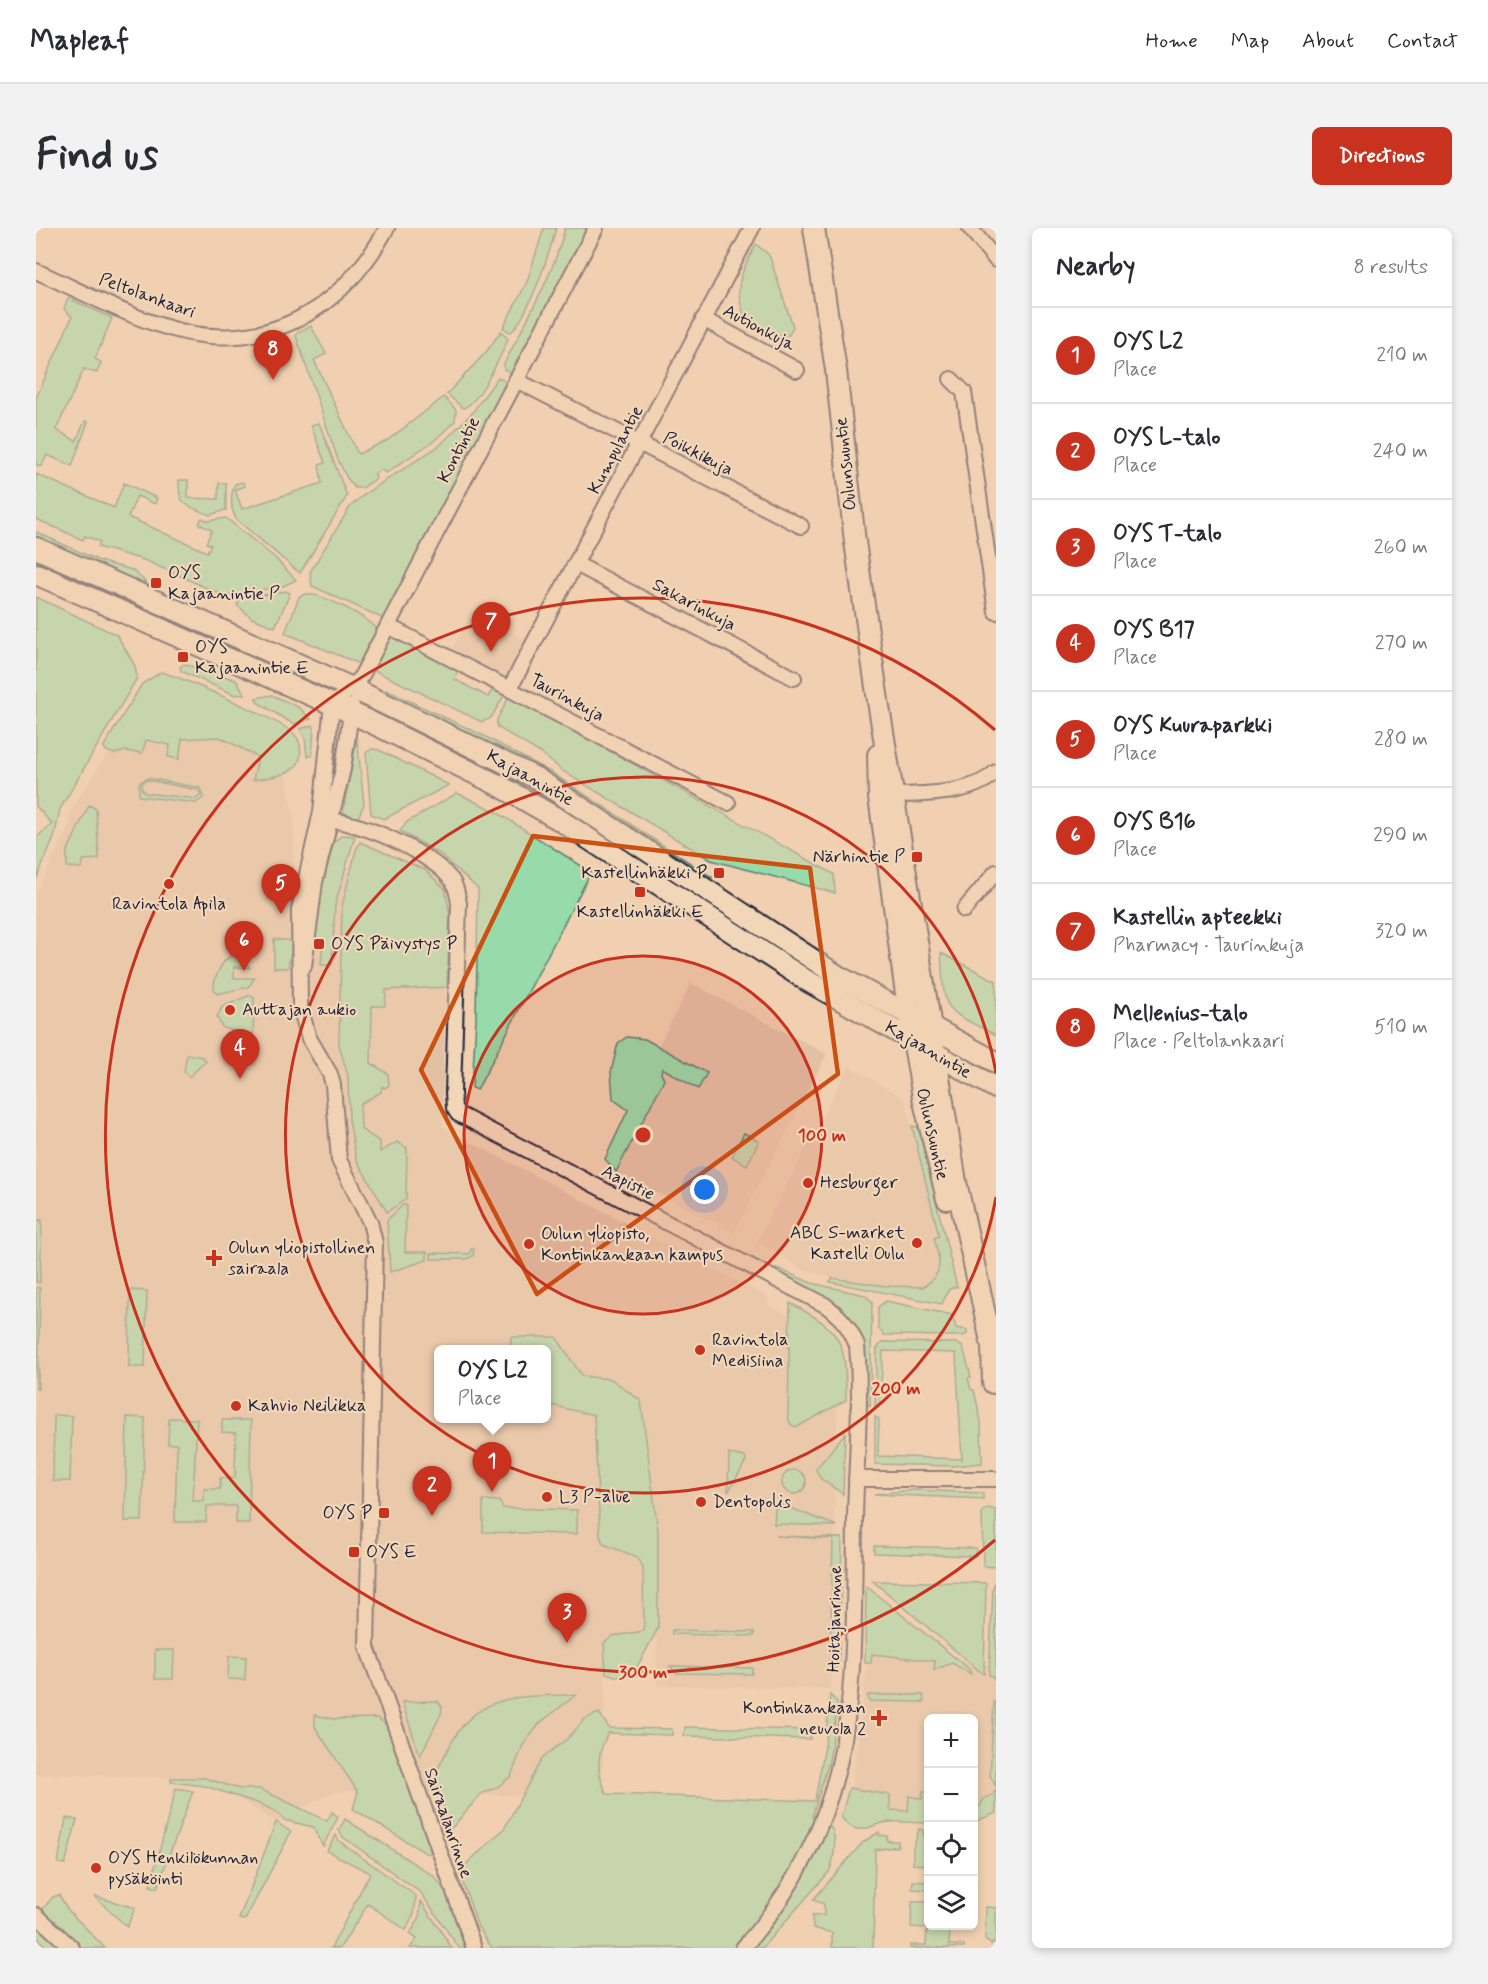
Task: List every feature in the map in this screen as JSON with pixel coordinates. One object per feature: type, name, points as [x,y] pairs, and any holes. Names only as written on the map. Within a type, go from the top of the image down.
[{"type":"main road","name":"Oulunsuuntie","points":[[814,228],[836,370],[855,542],[878,701],[909,1016],[922,1097],[980,1349],[994,1389]]},
{"type":"main road","name":"Kajaanintie","points":[[36,548],[352,688],[536,778],[838,976],[996,1062]]},
{"type":"main road","name":"Kajaanintie","points":[[36,574],[352,713],[500,786],[558,819],[806,980],[936,1056],[996,1088]]},
{"type":"main road","name":"Oulunsuuntie","points":[[887,796],[931,1028],[965,1229],[992,1346],[994,1389]]},
{"type":"street","name":"Peltolankaari","points":[[36,271],[144,318],[186,331],[212,336],[253,333],[309,314],[337,296],[359,273],[387,228]]},
{"type":"street","name":"Kontintie","points":[[352,688],[388,626],[596,228]]},
{"type":"street","name":"Kumpulantie","points":[[510,688],[752,228]]},
{"type":"street","points":[[970,228],[996,260]]},
{"type":"street","name":"Autionkuja","points":[[703,320],[797,370]]},
{"type":"street","points":[[951,379],[964,392],[996,612]]},
{"type":"street","name":"Poikkikuja","points":[[516,380],[801,526]]},
{"type":"street","name":"Sakarinkuja","points":[[576,564],[794,678]]},
{"type":"street","name":"Taurinkuja","points":[[388,626],[728,803]]},
{"type":"street","points":[[324,817],[332,704],[352,688]]},
{"type":"street","points":[[324,817],[352,713],[352,688]]},
{"type":"street","points":[[887,796],[967,788],[988,780],[996,772]]},
{"type":"street","name":"Sairaalanrinne","points":[[324,817],[299,910],[298,945],[302,1019],[333,1084],[339,1160],[370,1222],[375,1243],[367,1647],[474,1948]]},
{"type":"street","name":"Aapistie","points":[[324,817],[361,825],[430,860],[454,882],[459,903],[453,1093],[454,1108],[458,1114],[825,1305],[840,1316],[857,1346],[856,1479]]},
{"type":"street","points":[[964,910],[996,872]]},
{"type":"street","points":[[856,1479],[996,1479]]},
{"type":"street","name":"Hoitajanrinne","points":[[743,1948],[765,1922],[806,1859],[824,1818],[842,1762],[852,1679],[856,1479]]},
{"type":"street","points":[[36,1915],[72,1948]]},
{"type":"highlighted area","points":[[533,836],[810,868],[838,1074],[537,1294],[421,1070]]},
{"type":"shaded area","points":[[472,612],[525,639],[505,676],[453,648]]},
{"type":"shaded area","name":"Oulun yliopistollinen sairaala","points":[[220,737],[285,771],[294,819],[294,871],[422,875],[447,902],[442,1127],[768,1297],[768,1305],[815,1328],[838,1369],[830,1689],[657,1685],[657,1638],[606,1637],[602,1797],[335,1791],[276,1822],[205,1778],[36,1774],[36,894],[70,824],[70,812],[115,741]]},
{"type":"shaded area","points":[[691,983],[827,1054],[734,1233],[616,1172],[664,1081],[645,1071]]},
{"type":"shaded area","points":[[849,1066],[905,1099],[947,1271],[932,1288],[885,1286],[832,1278],[800,1268],[757,1241]]},
{"type":"shaded area","points":[[869,1651],[996,1666],[996,1803],[978,1813],[978,1714],[924,1714],[924,1814],[849,1811]]},
{"type":"green space","points":[[544,228],[556,228],[544,268],[524,313],[511,332],[503,328],[527,282]]},
{"type":"green space","points":[[565,228],[587,228],[513,372],[510,373],[504,369],[504,364],[554,263]]},
{"type":"green space","points":[[756,244],[769,255],[793,327],[789,335],[776,336],[749,328],[741,303],[739,285]]},
{"type":"green space","points":[[68,298],[112,318],[95,359],[101,362],[97,373],[84,369],[56,430],[76,441],[85,421],[88,422],[72,466],[47,455],[42,466],[36,465],[36,398],[72,317],[64,309]]},
{"type":"green space","points":[[311,326],[326,354],[314,360],[358,454],[388,440],[444,397],[456,410],[455,421],[435,440],[386,473],[381,470],[375,473],[376,479],[362,488],[355,488],[338,460],[296,336],[298,332]]},
{"type":"green space","points":[[501,331],[508,339],[495,367],[476,397],[463,408],[447,394],[487,351]]},
{"type":"green space","points":[[498,377],[507,383],[384,619],[312,586],[310,572],[350,507],[366,493],[439,446],[472,413]]},
{"type":"green space","points":[[319,423],[347,496],[300,573],[237,520],[232,507],[233,488],[235,484],[243,482],[245,486],[235,490],[242,509],[322,483],[319,465],[325,463],[311,425]]},
{"type":"green space","points":[[36,474],[114,508],[124,483],[157,498],[155,504],[137,496],[128,517],[207,552],[211,545],[206,543],[212,530],[199,524],[202,518],[208,521],[226,518],[275,558],[296,580],[283,586],[225,596],[144,560],[98,547],[100,542],[85,536],[83,540],[36,519]]},
{"type":"green space","points":[[179,480],[188,480],[188,498],[218,499],[219,483],[226,483],[226,510],[210,515],[190,507],[182,500]]},
{"type":"green space","points":[[36,532],[102,562],[132,570],[147,583],[113,574],[36,540]]},
{"type":"green space","points":[[36,556],[249,651],[248,654],[228,649],[36,565]]},
{"type":"green space","points":[[286,591],[290,593],[275,627],[252,618],[237,605],[240,599]]},
{"type":"green space","points":[[306,594],[343,606],[376,628],[376,634],[360,664],[285,633],[299,597]]},
{"type":"green space","points":[[36,597],[117,635],[135,666],[137,678],[60,809],[54,838],[36,880],[36,838],[52,824],[36,806]]},
{"type":"green space","points":[[392,634],[459,670],[454,679],[488,697],[493,689],[505,694],[491,718],[482,722],[371,669]]},
{"type":"green space","points":[[184,664],[236,680],[245,694],[235,695],[181,671],[180,667]]},
{"type":"green space","points":[[161,672],[232,700],[287,729],[299,741],[301,752],[299,762],[285,773],[253,780],[258,757],[220,737],[182,739],[179,759],[168,757],[170,745],[146,740],[142,753],[125,751],[114,754],[105,750],[104,746],[142,684]]},
{"type":"green space","points":[[386,690],[486,737],[552,773],[713,878],[685,865],[384,695]]},
{"type":"green space","points":[[272,695],[298,707],[311,719],[293,724],[257,702],[256,698]]},
{"type":"green space","points":[[509,696],[834,874],[835,893],[711,860],[564,772],[542,754],[497,727],[497,720]]},
{"type":"green space","points":[[313,725],[312,756],[307,756],[305,738],[300,729]]},
{"type":"green space","points":[[357,738],[364,804],[357,820],[343,812]]},
{"type":"green space","points":[[372,749],[379,750],[449,785],[384,819],[371,814],[366,753]]},
{"type":"green space","points":[[148,778],[200,788],[204,797],[196,803],[139,796],[139,783]],"holes":[[[147,780],[198,790],[202,794],[196,799],[145,793],[141,787],[142,782]]]},
{"type":"green space","points":[[457,793],[495,811],[591,872],[477,1090],[472,1088],[476,1019],[478,889],[440,854],[400,831],[407,822]]},
{"type":"green space","points":[[89,805],[96,809],[99,859],[83,860],[82,868],[67,867],[67,852]]},
{"type":"green space","points":[[342,835],[355,836],[335,905],[332,965],[321,965],[323,939],[315,938],[314,911],[334,842]]},
{"type":"green space","points":[[360,842],[425,870],[445,889],[450,915],[447,987],[386,990],[385,1006],[372,1006],[371,1063],[388,1074],[389,1085],[385,1088],[382,1086],[381,1092],[360,1104],[361,1129],[380,1142],[380,1152],[397,1142],[407,1148],[406,1199],[387,1212],[356,1159],[349,1120],[348,1076],[339,1045],[342,906]]},
{"type":"green space","points":[[274,939],[293,941],[288,968],[274,968]]},
{"type":"green space","points":[[941,953],[996,981],[996,1035],[965,1019],[949,1007],[944,988]]},
{"type":"green space","points":[[234,954],[241,957],[250,968],[234,967],[234,978],[255,978],[248,987],[217,994],[214,985],[217,974],[226,960]]},
{"type":"green space","points":[[250,995],[254,998],[253,1036],[248,1037],[222,1027],[217,1017],[222,1007]]},
{"type":"green space","points":[[627,1037],[645,1039],[707,1073],[698,1089],[662,1068],[661,1073],[664,1080],[616,1172],[605,1159],[628,1110],[613,1099],[611,1072],[618,1043]]},
{"type":"green space","points":[[187,1054],[202,1057],[206,1061],[189,1077],[184,1072]]},
{"type":"green space","points":[[912,1126],[918,1127],[957,1287],[949,1289],[942,1304],[830,1282],[832,1278],[885,1286],[923,1287],[935,1277],[939,1260],[934,1238],[939,1236]]},
{"type":"green space","points":[[744,1133],[759,1141],[747,1165],[732,1157]]},
{"type":"green space","points":[[403,1205],[406,1205],[405,1252],[427,1252],[427,1260],[390,1272],[387,1220]]},
{"type":"green space","points":[[36,1220],[42,1220],[40,1282],[36,1282]]},
{"type":"green space","points":[[471,1249],[474,1249],[473,1256],[466,1259],[431,1259],[431,1253],[470,1254]]},
{"type":"green space","points":[[777,1268],[811,1283],[865,1295],[872,1302],[870,1406],[864,1401],[864,1345],[851,1319],[828,1300],[773,1272]]},
{"type":"green space","points":[[36,1288],[40,1288],[38,1389],[36,1389]]},
{"type":"green space","points":[[130,1290],[147,1291],[145,1367],[129,1367]]},
{"type":"green space","points":[[886,1301],[952,1315],[956,1328],[967,1330],[967,1334],[963,1336],[884,1335],[878,1328],[878,1307]]},
{"type":"green space","points":[[790,1303],[831,1330],[842,1351],[846,1380],[846,1400],[797,1427],[791,1425],[788,1417]]},
{"type":"green space","points":[[511,1337],[556,1337],[582,1376],[611,1379],[641,1401],[658,1531],[658,1628],[636,1669],[618,1677],[606,1673],[604,1643],[613,1636],[644,1631],[643,1567],[637,1557],[603,1544],[600,1535],[594,1415],[551,1405],[551,1345],[511,1345]]},
{"type":"green space","points":[[882,1342],[956,1343],[963,1347],[971,1377],[968,1378],[971,1390],[974,1390],[981,1421],[982,1463],[953,1466],[875,1464],[875,1417],[879,1419],[878,1456],[962,1459],[956,1353],[883,1351],[880,1403],[875,1406],[877,1349]]},
{"type":"green space","points":[[54,1415],[72,1416],[70,1481],[53,1481]]},
{"type":"green space","points":[[127,1417],[145,1418],[142,1521],[125,1521]]},
{"type":"green space","points":[[169,1418],[197,1419],[193,1501],[204,1501],[204,1489],[220,1489],[220,1478],[235,1478],[236,1433],[222,1432],[222,1420],[251,1420],[249,1523],[236,1523],[236,1506],[207,1506],[206,1522],[175,1522],[177,1444],[168,1444]]},
{"type":"green space","points":[[845,1433],[843,1494],[820,1478],[816,1469]]},
{"type":"green space","points":[[729,1454],[745,1457],[746,1461],[728,1492]]},
{"type":"green space","points":[[794,1470],[803,1473],[806,1482],[803,1491],[794,1494],[785,1491],[782,1482],[785,1473]]},
{"type":"green space","points":[[914,1490],[983,1493],[983,1499],[874,1494]]},
{"type":"green space","points":[[483,1500],[499,1501],[503,1508],[577,1510],[577,1534],[483,1532]]},
{"type":"green space","points":[[780,1505],[837,1526],[774,1524],[775,1508]]},
{"type":"green space","points":[[988,1508],[996,1510],[996,1567],[983,1566],[982,1512]]},
{"type":"green space","points":[[775,1536],[842,1538],[839,1662],[833,1671],[830,1671],[830,1661],[833,1539]]},
{"type":"green space","points":[[874,1546],[976,1548],[975,1556],[874,1553]]},
{"type":"green space","points":[[996,1577],[996,1678],[993,1679],[993,1676],[989,1675],[993,1589]]},
{"type":"green space","points":[[873,1581],[986,1583],[984,1674],[983,1674]]},
{"type":"green space","points":[[866,1586],[969,1669],[971,1674],[952,1663],[934,1670],[935,1661],[872,1654],[871,1663],[865,1663]]},
{"type":"green space","points":[[672,1630],[754,1632],[754,1636],[672,1634]]},
{"type":"green space","points":[[155,1650],[174,1650],[173,1679],[155,1679]]},
{"type":"green space","points":[[229,1656],[246,1657],[245,1680],[228,1679]]},
{"type":"green space","points":[[670,1666],[752,1668],[752,1674],[676,1673]]},
{"type":"green space","points":[[576,1695],[540,1723],[523,1745],[511,1776],[496,1788],[481,1794],[450,1830],[434,1776],[450,1745],[472,1716],[485,1707],[514,1698]]},
{"type":"green space","points":[[830,1695],[837,1702],[837,1710],[829,1761],[812,1817],[817,1820],[789,1877],[735,1948],[492,1948],[478,1927],[459,1871],[504,1829],[542,1758],[567,1739],[585,1719],[599,1713],[609,1728],[672,1729],[672,1735],[608,1733],[601,1749],[599,1764],[601,1779],[607,1794],[815,1801],[825,1746]]},
{"type":"green space","points":[[868,1695],[923,1695],[924,1702],[869,1701]]},
{"type":"green space","points":[[996,1700],[996,1786],[990,1776],[994,1702]]},
{"type":"green space","points":[[438,1701],[442,1707],[441,1714],[420,1756],[402,1702]]},
{"type":"green space","points":[[315,1715],[334,1719],[377,1718],[389,1727],[431,1852],[427,1854],[353,1809],[358,1792],[315,1727]]},
{"type":"green space","points":[[685,1727],[811,1730],[810,1739],[684,1736]]},
{"type":"green space","points":[[171,1778],[205,1778],[239,1789],[260,1789],[327,1821],[332,1812],[338,1817],[323,1846],[313,1827],[284,1820],[277,1812],[260,1804],[205,1786],[171,1782]]},
{"type":"green space","points":[[176,1788],[193,1791],[157,1888],[150,1886]]},
{"type":"green space","points":[[849,1788],[890,1795],[890,1810],[908,1811],[909,1796],[922,1799],[924,1792],[924,1823],[889,1822],[859,1829],[847,1824],[841,1817]]},
{"type":"green space","points":[[996,1789],[996,1813],[978,1820],[978,1806],[984,1798],[993,1795]]},
{"type":"green space","points":[[66,1818],[77,1820],[65,1864],[58,1863]]},
{"type":"green space","points":[[345,1819],[435,1877],[445,1891],[465,1948],[459,1948],[421,1893],[343,1837],[339,1830]]},
{"type":"green space","points":[[276,1822],[291,1832],[245,1920],[239,1919]]},
{"type":"green space","points":[[828,1824],[834,1834],[834,1854],[829,1872],[762,1948],[751,1948],[794,1889]]},
{"type":"green space","points":[[919,1829],[923,1830],[924,1865],[913,1864],[913,1848]]},
{"type":"green space","points":[[879,1832],[879,1835],[887,1836],[887,1841],[898,1841],[898,1846],[875,1850],[873,1948],[832,1948],[832,1933],[813,1928],[812,1916],[824,1915],[824,1904],[813,1900],[862,1843]]},
{"type":"green space","points":[[336,1835],[339,1841],[416,1896],[414,1914],[406,1930],[368,1904],[340,1948],[331,1948],[370,1873],[327,1851]]},
{"type":"green space","points":[[913,1881],[924,1882],[924,1890],[912,1889]]},
{"type":"green space","points":[[59,1895],[68,1910],[105,1948],[82,1948],[41,1911],[53,1897]]},
{"type":"green space","points":[[94,1896],[135,1908],[127,1927]]},
{"type":"green space","points":[[421,1901],[452,1948],[410,1948],[417,1939],[410,1934],[419,1919]]},
{"type":"green space","points":[[912,1902],[924,1902],[924,1928],[911,1927]]},
{"type":"green space","points":[[986,1907],[996,1908],[996,1941],[991,1944],[985,1940]]},
{"type":"green space","points":[[36,1924],[62,1948],[48,1948],[36,1937]]},
{"type":"green space","points":[[927,1930],[950,1930],[949,1945],[964,1945],[964,1948],[910,1948],[910,1945],[926,1945]]},
{"type":"place","name":"Mellenius-talo","points":[[273,380]]},
{"type":"place","name":"OYS Kajaanintie P","points":[[156,583]]},
{"type":"place","name":"Kastellin apteekki","points":[[491,652]]},
{"type":"place","name":"OYS Kajaanintie E","points":[[183,657]]},
{"type":"place","name":"Närhintie P","points":[[917,857]]},
{"type":"place","name":"Kastellinhäkki P","points":[[719,873]]},
{"type":"place","name":"Ravintola Apila","points":[[169,884]]},
{"type":"place","name":"Kastellinhäkki E","points":[[640,892]]},
{"type":"place","name":"OYS Kuuraparkki","points":[[281,914]]},
{"type":"place","name":"OYS Päivystys P","points":[[319,944]]},
{"type":"place","name":"OYS B16","points":[[244,971]]},
{"type":"place","name":"Auttajan aukio","points":[[230,1010]]},
{"type":"place","name":"OYS B17","points":[[240,1079]]},
{"type":"place","name":"Hesburger","points":[[808,1183]]},
{"type":"place","name":"ABC S-market Kastelli Oulu","points":[[917,1243]]},
{"type":"place","name":"Oulun yliopisto, Kontinkankaan kampus","points":[[529,1244]]},
{"type":"place","name":"Oulun yliopistollinen sairaala","points":[[214,1258]]},
{"type":"place","name":"Ravintola Medisiina","points":[[700,1350]]},
{"type":"place","name":"Kahvio Neilikka","points":[[236,1406]]},
{"type":"place","name":"OYS L2","points":[[492,1492]]},
{"type":"place","name":"L3 P-alue","points":[[547,1497]]},
{"type":"place","name":"Dentopolis","points":[[701,1502]]},
{"type":"place","name":"OYS P","points":[[384,1513]]},
{"type":"place","name":"OYS L-talo","points":[[432,1516]]},
{"type":"place","name":"OYS E","points":[[354,1552]]},
{"type":"place","name":"OYS T-talo","points":[[567,1643]]},
{"type":"place","name":"Kontinkankaan neuvola 2","points":[[879,1718]]},
{"type":"place","name":"OYS Henkilökunnan pysäköinti","points":[[96,1868]]}]
